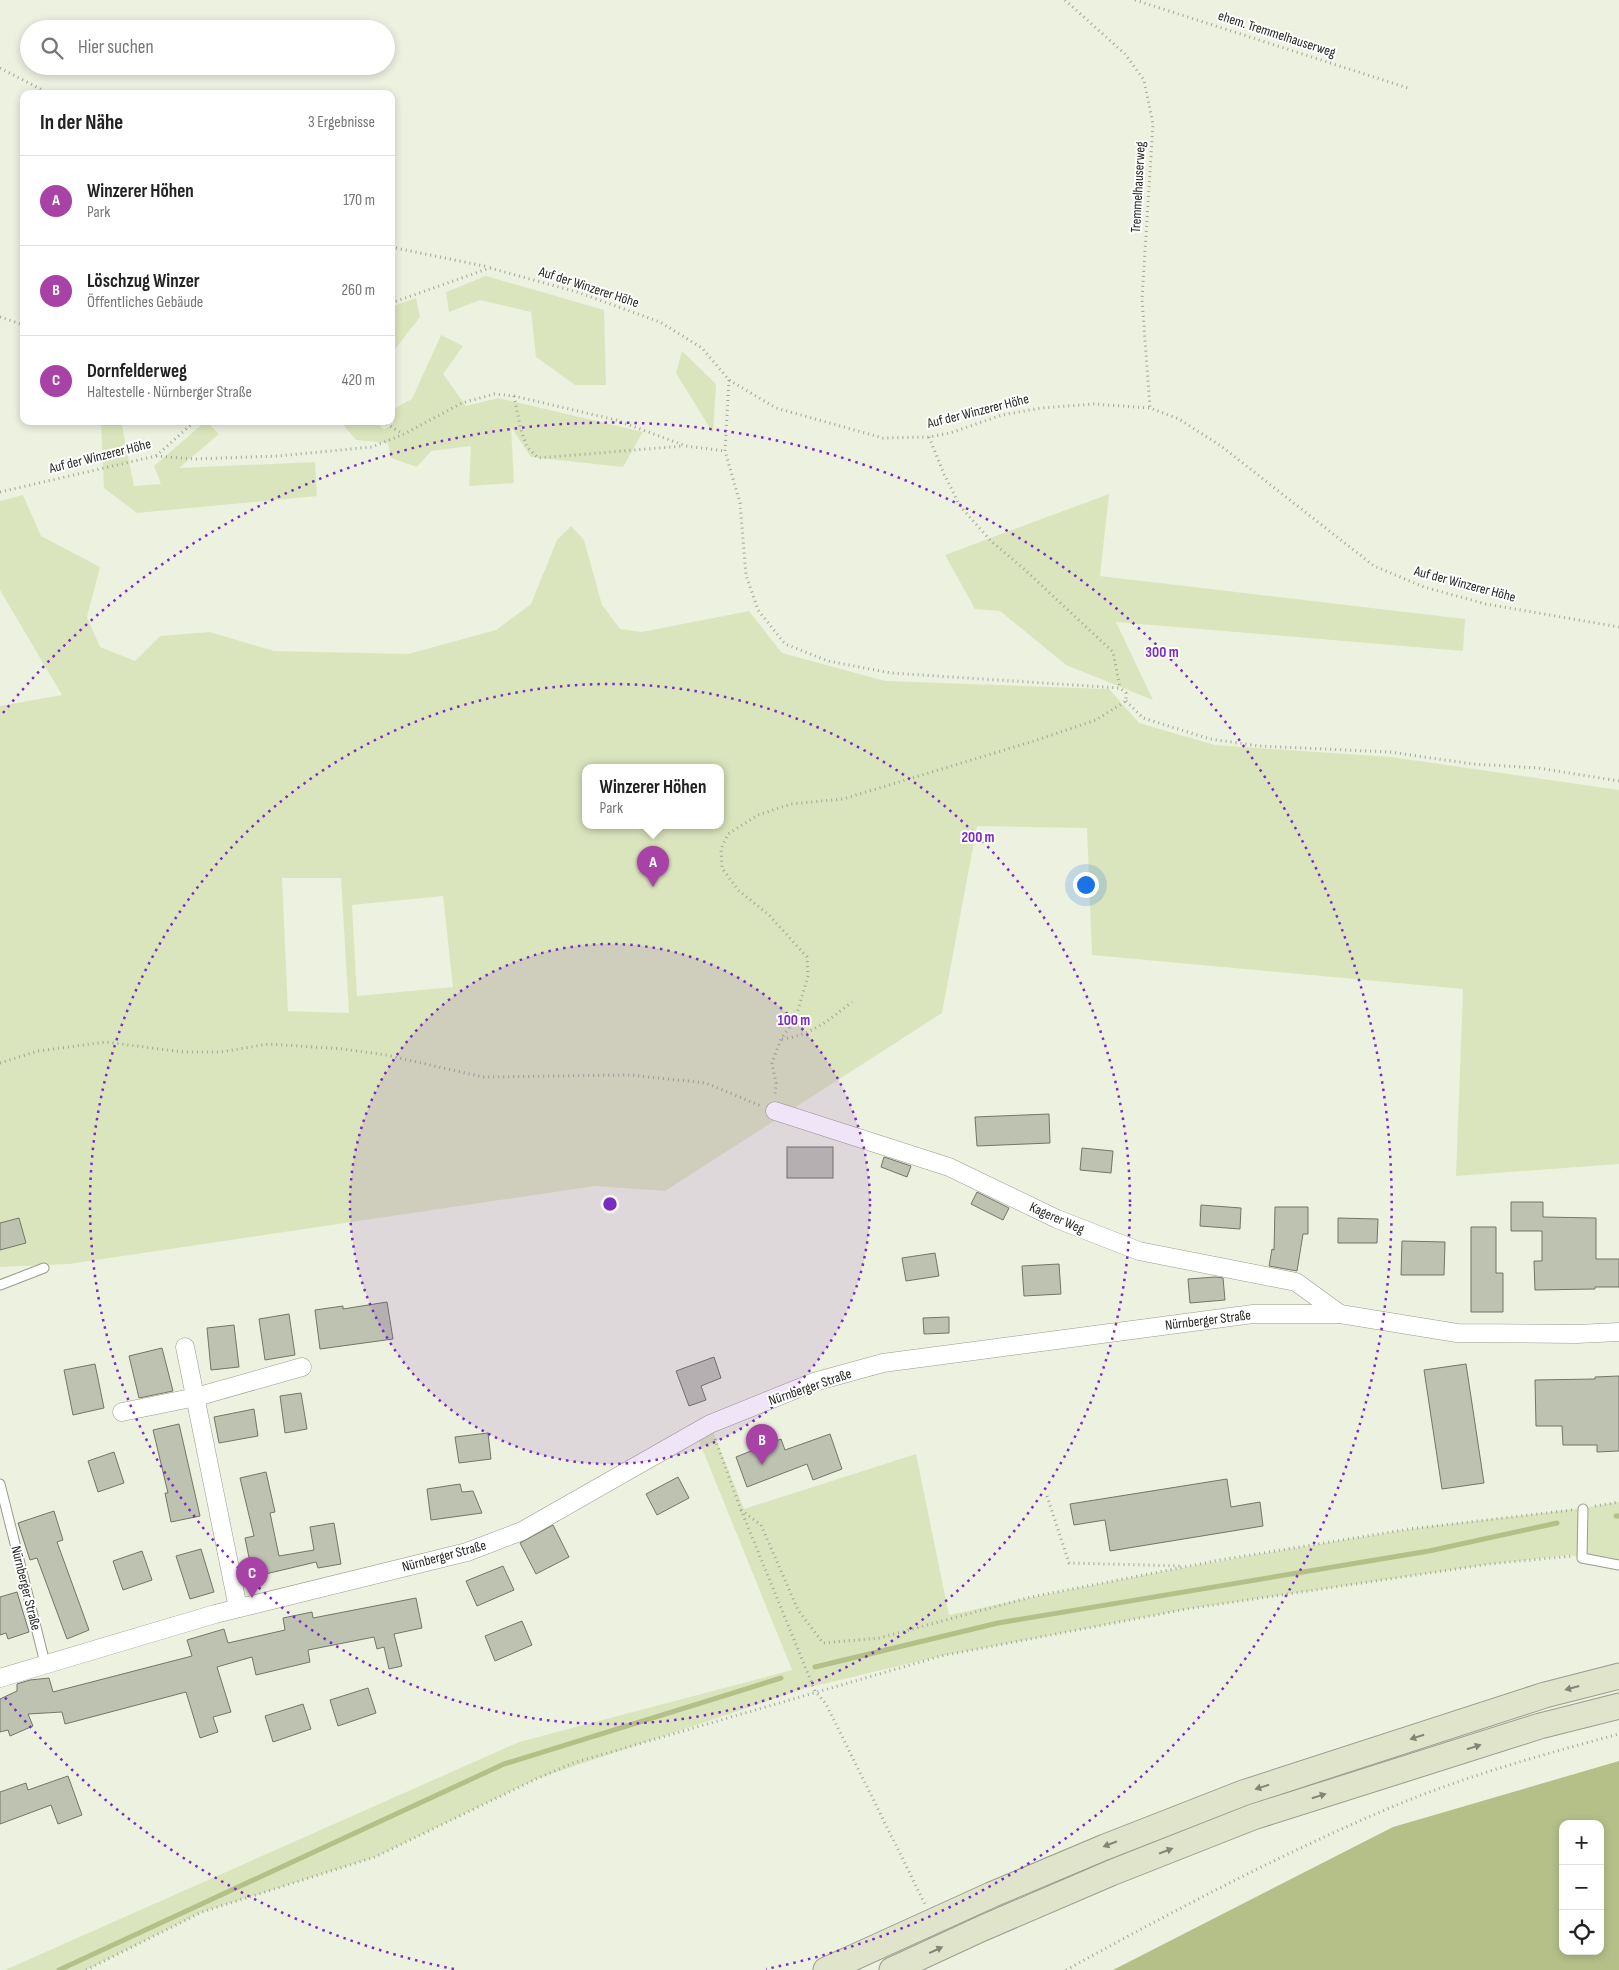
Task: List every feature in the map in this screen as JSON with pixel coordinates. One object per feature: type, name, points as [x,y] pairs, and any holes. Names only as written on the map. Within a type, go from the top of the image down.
[{"type":"main road","points":[[826,1970],[982,1899],[1096,1850],[1243,1793],[1545,1695],[1619,1676]]},
{"type":"main road","points":[[892,1970],[982,1928],[1111,1873],[1253,1817],[1540,1726],[1619,1706]]},
{"type":"street","name":"Kagerer Weg","points":[[775,1111],[949,1168],[1057,1219],[1139,1251],[1296,1282],[1340,1314]]},
{"type":"street","name":"Nürnberger Straße","points":[[0,1678],[238,1608],[466,1552],[522,1532],[710,1424],[814,1382],[883,1363],[1254,1314],[1340,1314],[1457,1333],[1577,1334],[1619,1332]]},
{"type":"street","points":[[185,1347],[238,1608]]},
{"type":"street","points":[[122,1412],[196,1397],[302,1367]]},
{"type":"lane","points":[[0,1285],[44,1268]]},
{"type":"lane","name":"Nürnberger Straße","points":[[0,1484],[46,1663]]},
{"type":"lane","points":[[1583,1509],[1582,1558],[1619,1565]]},
{"type":"path","name":"Tremmelhauserweg","points":[[1065,0],[1125,54],[1144,80],[1153,124],[1142,299],[1150,408]]},
{"type":"path","name":"ehem. Tremmelhauserweg","points":[[1135,0],[1411,89]]},
{"type":"path","points":[[0,68],[42,90]]},
{"type":"path","name":"Auf der Winzerer Höhe","points":[[395,248],[490,268],[578,292],[660,322],[702,348],[729,380],[776,408],[883,438],[950,433],[1002,415],[1041,408],[1094,404],[1150,408],[1179,419],[1220,446],[1374,566],[1424,587],[1486,604],[1619,627]]},
{"type":"path","points":[[395,302],[490,268]]},
{"type":"path","points":[[0,317],[20,324]]},
{"type":"path","points":[[729,380],[725,451],[740,503],[746,574],[758,610],[785,644],[828,661],[891,674],[1120,688],[1126,693],[1126,701],[1142,718],[1210,739],[1259,746],[1390,752],[1473,764],[1538,768],[1619,781]]},
{"type":"path","points":[[156,456],[194,459],[278,456],[372,447],[404,434],[462,403],[494,394],[514,396],[616,420],[686,446]]},
{"type":"path","points":[[514,396],[521,430],[527,447],[538,458],[686,446],[725,451]]},
{"type":"path","name":"Auf der Winzerer Höhe","points":[[0,492],[156,456],[191,425]]},
{"type":"path","points":[[389,425],[404,434]]},
{"type":"path","points":[[929,436],[944,474],[960,506],[991,541],[1113,652],[1120,688]]},
{"type":"path","points":[[0,1063],[38,1050],[106,1042],[183,1052],[220,1052],[269,1044],[343,1048],[484,1077],[630,1075],[706,1083],[775,1111],[776,1083],[772,1063],[781,1039],[795,1020],[808,976],[808,957],[769,915],[738,890],[722,868],[721,849],[728,834],[758,815],[791,804],[843,799],[1034,741],[1096,720],[1126,701]]},
{"type":"path","points":[[781,1039],[799,1037],[828,1021],[852,1002]]},
{"type":"path","points":[[710,1424],[741,1510],[815,1692],[826,1704],[925,1904]]},
{"type":"path","points":[[1047,1496],[1069,1563],[1190,1566]]},
{"type":"path","points":[[741,1510],[761,1525],[798,1610],[823,1643],[879,1638],[1031,1597],[1190,1566],[1409,1529],[1583,1509],[1619,1502]]},
{"type":"path","points":[[86,1970],[202,1912],[375,1857],[573,1763],[941,1656],[1187,1609],[1490,1564],[1570,1556],[1582,1558]]},
{"type":"path","points":[[1066,1970],[1175,1910],[1316,1840],[1379,1812],[1442,1787],[1561,1749],[1619,1734]]},
{"type":"shaded area","points":[[486,276],[604,310],[606,385],[575,385],[536,357],[531,312],[480,300],[449,312],[446,292]]},
{"type":"shaded area","points":[[416,298],[420,317],[395,349],[395,306]]},
{"type":"shaded area","points":[[441,335],[463,346],[443,374],[466,406],[498,398],[643,432],[623,467],[531,457],[511,427],[514,483],[469,486],[471,446],[431,451],[417,467],[391,458],[388,443],[356,440],[343,425],[379,425],[384,430],[391,425],[395,425],[395,408],[412,399]]},
{"type":"shaded area","points":[[682,351],[716,384],[713,433],[676,373]]},
{"type":"shaded area","points":[[101,425],[122,425],[134,486],[161,484],[154,466],[201,425],[210,425],[219,434],[179,468],[315,462],[317,496],[137,513],[104,488]]},
{"type":"shaded area","points":[[1109,494],[1100,576],[1465,619],[1463,651],[1116,622],[1153,700],[1066,665],[1000,611],[975,609],[945,555]]},
{"type":"shaded area","points":[[23,495],[41,536],[100,567],[87,617],[100,647],[135,661],[160,636],[210,632],[274,651],[408,654],[496,630],[531,604],[557,540],[571,526],[584,540],[602,605],[620,629],[642,632],[749,611],[782,653],[885,681],[1109,689],[1139,723],[1215,745],[1391,757],[1619,790],[1619,1164],[1456,1176],[1463,989],[1092,955],[1087,828],[977,826],[942,1013],[665,1191],[595,1186],[69,1264],[0,1267],[0,706],[62,695],[0,590],[0,501]],"holes":[[[282,878],[341,878],[349,1013],[288,1011]],[[443,896],[453,987],[357,996],[352,905]]]},
{"type":"shaded area","points":[[710,1424],[744,1509],[916,1454],[949,1615],[1177,1569],[1291,1549],[1433,1526],[1619,1502],[1619,1565],[1569,1555],[1490,1564],[1187,1609],[941,1656],[806,1688],[536,1779],[375,1857],[202,1912],[86,1970],[5,1970],[519,1742],[792,1670],[695,1431]]},
{"type":"shaded area","points":[[1619,1761],[1619,1970],[1113,1970],[1393,1827]]},
{"type":"building","points":[[1049,1114],[1050,1143],[977,1146],[975,1117]]},
{"type":"building","points":[[787,1147],[833,1147],[833,1178],[787,1178]]},
{"type":"building","points":[[1082,1148],[1113,1151],[1111,1173],[1080,1170]]},
{"type":"building","points":[[884,1157],[911,1166],[907,1177],[881,1167]]},
{"type":"building","points":[[977,1192],[1009,1208],[1003,1220],[971,1204]]},
{"type":"building","points":[[1511,1202],[1543,1202],[1543,1217],[1596,1218],[1596,1259],[1619,1259],[1619,1287],[1535,1290],[1534,1261],[1542,1261],[1542,1231],[1511,1231]]},
{"type":"building","points":[[1201,1205],[1241,1208],[1240,1229],[1200,1226]]},
{"type":"building","points":[[1275,1207],[1308,1207],[1308,1234],[1303,1234],[1297,1271],[1269,1266],[1272,1249],[1274,1250]]},
{"type":"building","points":[[19,1218],[26,1243],[0,1250],[0,1223]]},
{"type":"building","points":[[1338,1218],[1378,1219],[1377,1243],[1338,1243]]},
{"type":"building","points":[[1471,1227],[1496,1227],[1496,1273],[1503,1273],[1503,1312],[1471,1312]]},
{"type":"building","points":[[1402,1241],[1445,1242],[1444,1275],[1401,1275]]},
{"type":"building","points":[[935,1253],[939,1276],[906,1281],[902,1258]]},
{"type":"building","points":[[1059,1264],[1061,1294],[1024,1296],[1022,1266]]},
{"type":"building","points":[[1223,1278],[1225,1300],[1190,1303],[1188,1279]]},
{"type":"building","points":[[387,1302],[393,1339],[320,1349],[315,1310],[343,1306],[343,1309]]},
{"type":"building","points":[[289,1314],[295,1355],[265,1360],[259,1319]]},
{"type":"building","points":[[949,1317],[949,1333],[924,1334],[923,1318]]},
{"type":"building","points":[[234,1325],[239,1367],[211,1370],[207,1328]]},
{"type":"building","points":[[162,1348],[173,1391],[139,1398],[129,1356]]},
{"type":"building","points":[[714,1357],[721,1378],[701,1386],[706,1400],[689,1406],[676,1371]]},
{"type":"building","points":[[95,1364],[104,1408],[73,1415],[64,1370]]},
{"type":"building","points":[[1466,1364],[1484,1483],[1442,1489],[1424,1370]]},
{"type":"building","points":[[1619,1376],[1619,1451],[1597,1452],[1597,1445],[1563,1445],[1562,1426],[1536,1426],[1535,1380],[1595,1379],[1595,1377]]},
{"type":"building","points":[[301,1393],[307,1429],[285,1433],[280,1396]]},
{"type":"building","points":[[254,1409],[258,1436],[219,1443],[214,1417]]},
{"type":"building","points":[[179,1424],[200,1516],[171,1522],[165,1493],[168,1493],[153,1430]]},
{"type":"building","points":[[488,1433],[491,1459],[459,1463],[455,1437]]},
{"type":"building","points":[[830,1434],[842,1469],[813,1480],[807,1464],[747,1487],[736,1457],[781,1439],[785,1450]]},
{"type":"building","points":[[114,1452],[124,1483],[98,1492],[88,1461]]},
{"type":"building","points":[[266,1472],[275,1512],[270,1513],[279,1556],[314,1550],[310,1527],[334,1523],[341,1564],[318,1568],[316,1562],[253,1577],[245,1538],[254,1536],[240,1478]]},
{"type":"building","points":[[678,1477],[689,1498],[657,1515],[646,1494]]},
{"type":"building","points":[[1227,1479],[1231,1507],[1260,1502],[1263,1526],[1110,1551],[1105,1520],[1074,1525],[1070,1504]]},
{"type":"building","points":[[460,1484],[462,1492],[473,1491],[482,1513],[431,1520],[427,1489]]},
{"type":"building","points":[[54,1511],[63,1540],[57,1542],[89,1630],[67,1639],[37,1558],[30,1560],[18,1523]]},
{"type":"building","points":[[553,1525],[569,1557],[536,1574],[520,1543]]},
{"type":"building","points":[[201,1549],[214,1592],[190,1599],[176,1556]]},
{"type":"building","points":[[142,1551],[152,1580],[123,1590],[113,1561]]},
{"type":"building","points":[[503,1566],[514,1590],[477,1606],[466,1581]]},
{"type":"building","points":[[17,1592],[29,1632],[8,1639],[6,1633],[0,1635],[0,1597]]},
{"type":"building","points":[[416,1598],[422,1628],[394,1634],[402,1666],[389,1669],[384,1647],[377,1649],[374,1637],[308,1650],[310,1662],[256,1675],[252,1657],[217,1667],[231,1712],[213,1717],[218,1732],[200,1738],[186,1692],[65,1724],[62,1712],[28,1714],[33,1726],[10,1736],[8,1730],[0,1732],[0,1699],[17,1691],[17,1684],[30,1680],[49,1678],[53,1692],[192,1656],[187,1640],[224,1629],[228,1643],[285,1630],[283,1618],[312,1612],[313,1618]]},
{"type":"building","points":[[522,1621],[532,1645],[495,1661],[485,1636]]},
{"type":"building","points":[[368,1688],[376,1713],[338,1726],[330,1700]]},
{"type":"building","points":[[303,1704],[311,1729],[273,1742],[265,1716]]},
{"type":"building","points":[[68,1776],[82,1815],[58,1824],[51,1805],[0,1824],[0,1792],[26,1783],[28,1790]]},
{"type":"waterway","points":[[815,1667],[998,1623],[1429,1551],[1557,1523]]},
{"type":"waterway","points":[[59,1970],[504,1764],[781,1678]]},
{"type":"place","name":"Winzerer Höhen","points":[[653,887]]},
{"type":"place","name":"Löschzug Winzer","points":[[762,1465]]},
{"type":"place","name":"Dornfelderweg","points":[[252,1598]]}]
